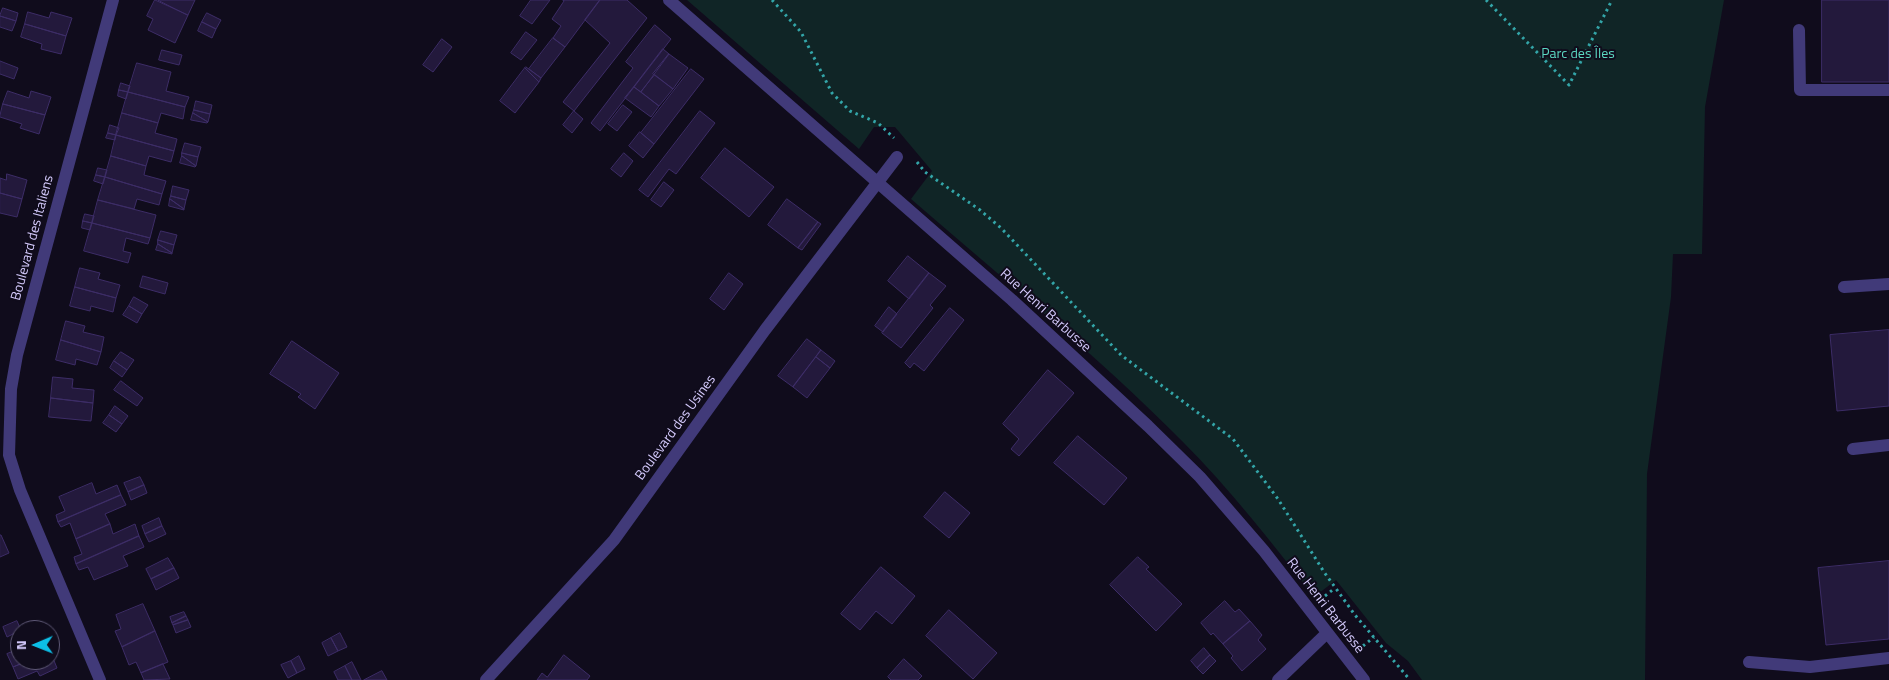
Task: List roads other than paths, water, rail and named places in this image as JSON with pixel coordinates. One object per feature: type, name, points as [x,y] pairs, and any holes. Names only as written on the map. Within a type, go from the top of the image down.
[{"type":"street","name":"Boulevard des Italiens","points":[[100,680],[20,490],[9,456],[11,389],[17,355],[113,0]]},
{"type":"street","name":"Rue Henri Barbusse","points":[[669,0],[1026,313],[1193,470],[1264,551],[1364,680]]},
{"type":"street","points":[[1799,30],[1800,90],[1889,90]]},
{"type":"street","name":"Boulevard des Usines","points":[[486,680],[614,540],[765,330],[897,156]]},
{"type":"street","points":[[1844,287],[1889,284]]},
{"type":"street","points":[[1853,449],[1889,446]]},
{"type":"street","points":[[1278,680],[1327,633]]},
{"type":"street","points":[[1749,662],[1810,667],[1889,658]]},
{"type":"park label","name":"Parc des Îles","points":[[1578,55]]}]
